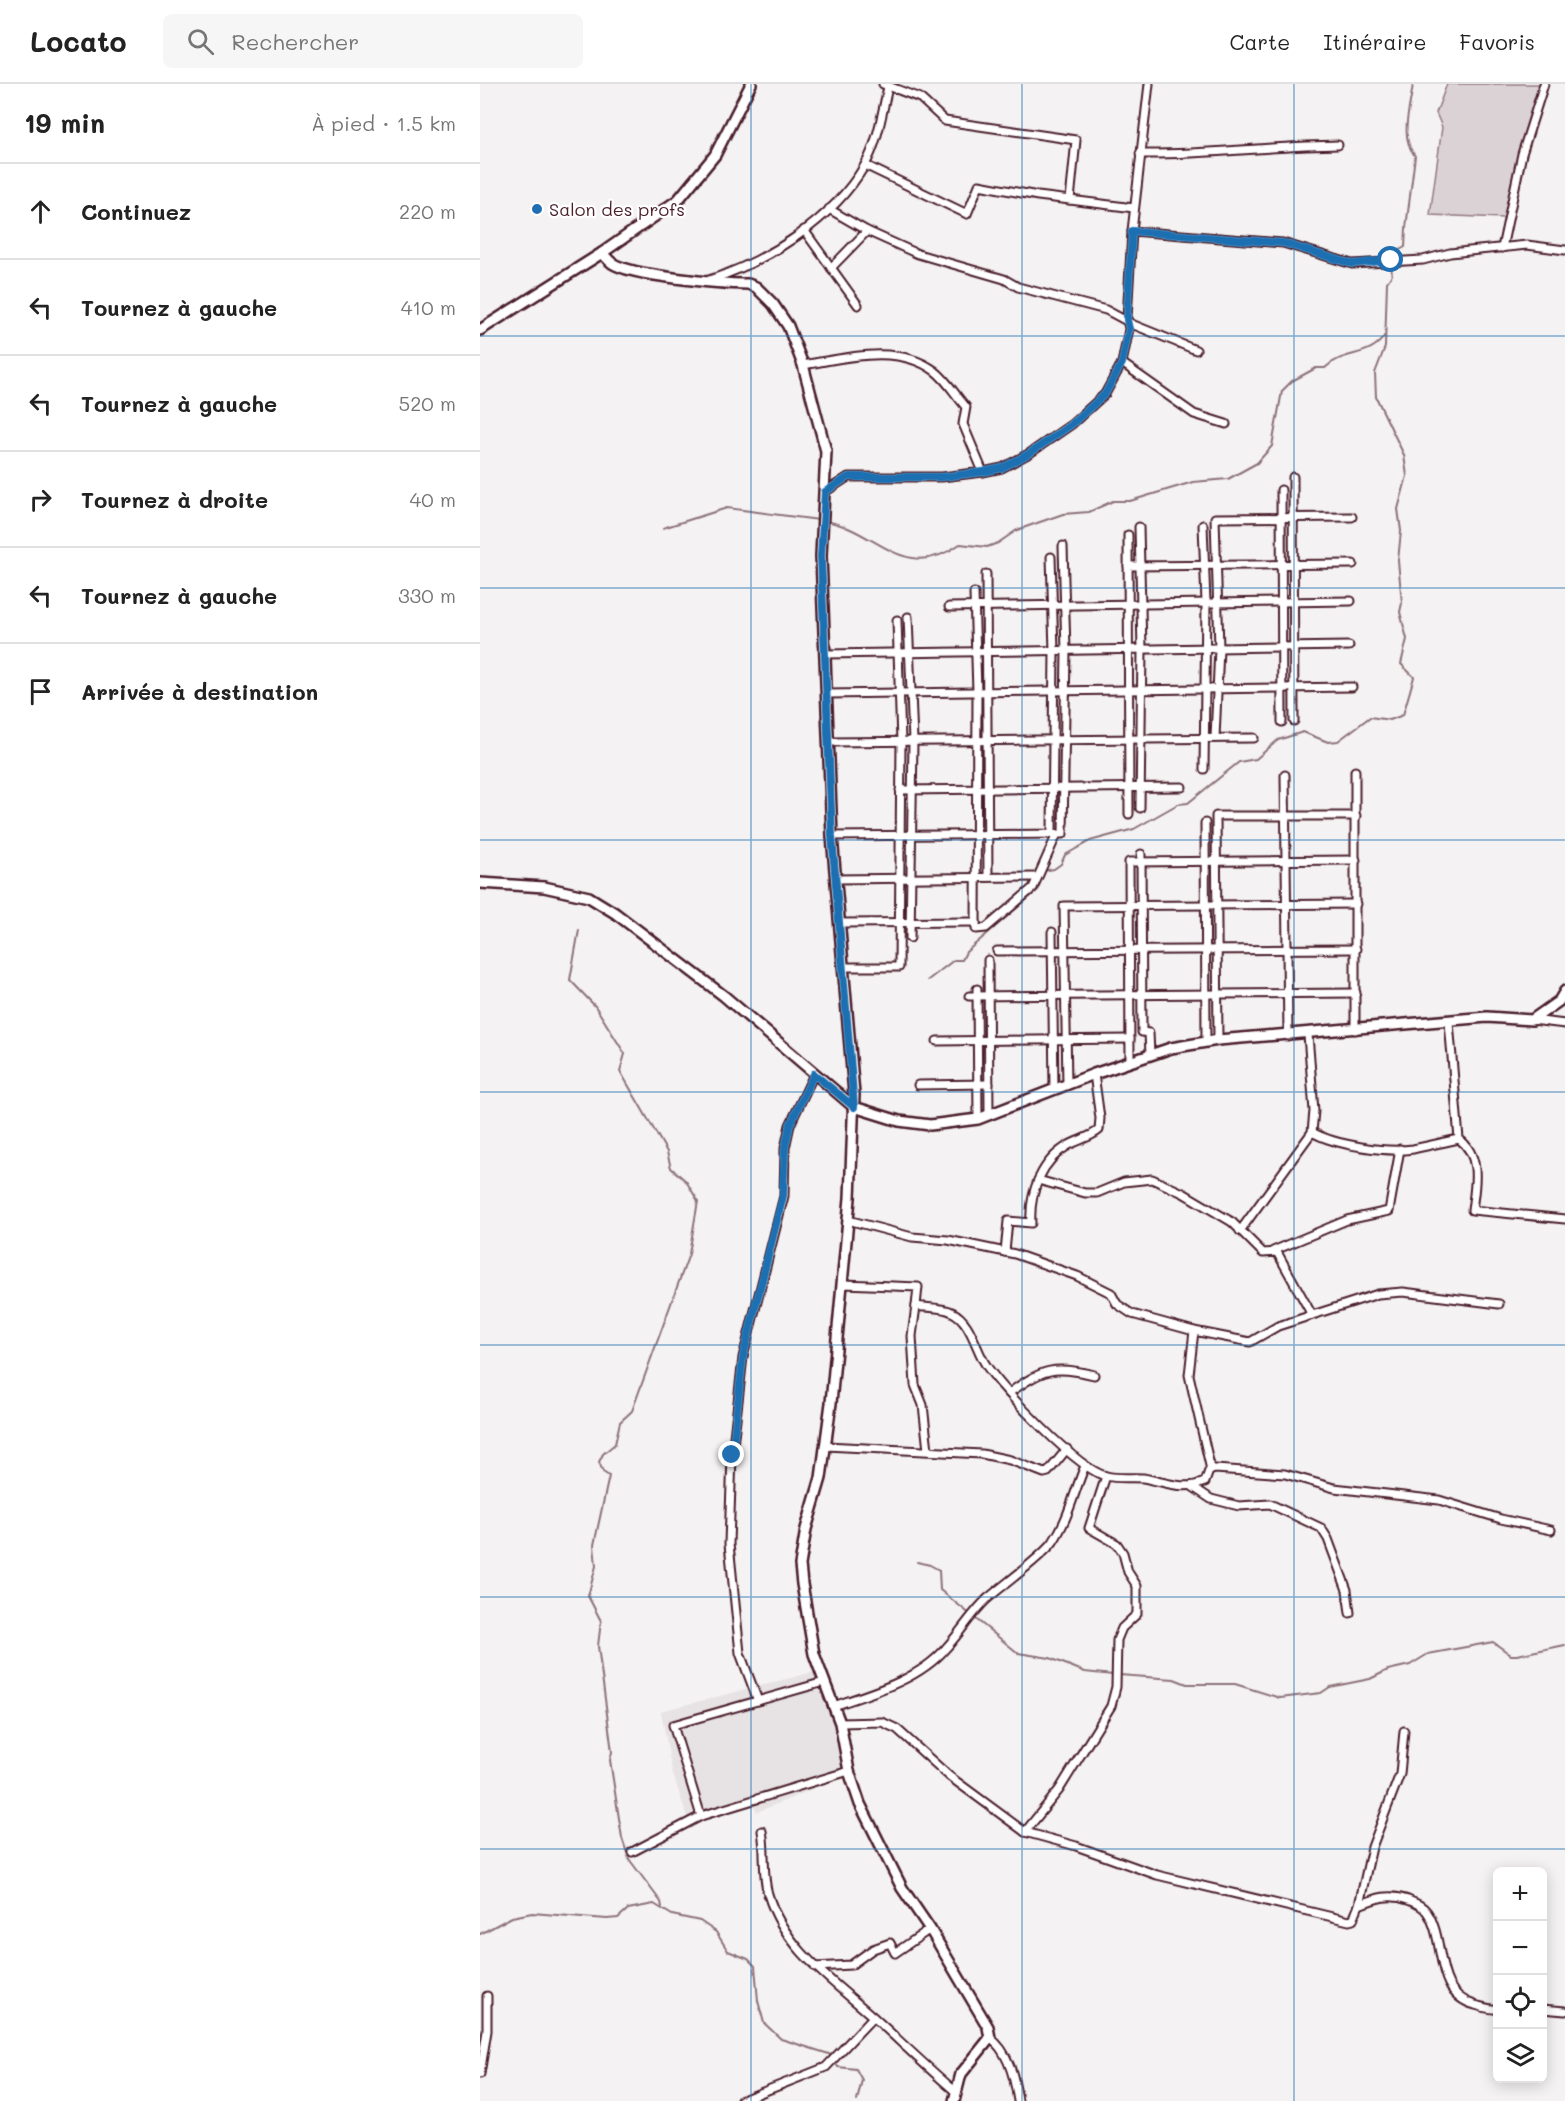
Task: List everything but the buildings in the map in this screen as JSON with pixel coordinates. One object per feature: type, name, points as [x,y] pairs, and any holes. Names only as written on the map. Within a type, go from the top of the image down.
[{"type":"street","points":[[480,330],[602,253],[678,200],[715,155],[751,84]]},
{"type":"street","points":[[825,492],[848,477],[942,477],[1002,468],[1030,453],[1072,424],[1105,394],[1122,363],[1129,329],[1127,320],[1132,231],[1149,84]]},
{"type":"street","points":[[1502,248],[1522,154],[1544,84]]},
{"type":"street","points":[[703,281],[749,265],[804,230],[850,187],[865,165],[876,139],[886,85],[920,98],[945,121],[1076,140],[1070,200]]},
{"type":"street","points":[[1140,154],[1191,155],[1280,146],[1338,146]]},
{"type":"street","points":[[865,165],[967,214],[979,185],[1134,208]]},
{"type":"street","points":[[829,209],[867,231],[918,254],[1004,279],[1018,286],[1106,310],[1134,325],[1196,350]]},
{"type":"street","points":[[804,230],[858,305]]},
{"type":"street","points":[[831,268],[867,231]]},
{"type":"street","points":[[1132,231],[1283,243],[1352,264],[1423,260],[1450,253],[1527,245],[1565,250]]},
{"type":"street","points":[[602,253],[613,264],[632,269],[756,287],[773,304],[788,326],[803,365],[826,451],[821,556],[832,836],[841,923],[854,1107],[843,1284],[826,1446],[821,1478],[806,1529],[800,1565],[814,1654],[840,1723],[849,1771],[860,1804],[902,1888],[983,2016],[990,2038],[999,2047],[1010,2067],[1018,2101]]},
{"type":"street","points":[[803,365],[864,355],[890,355],[916,361],[936,372],[966,407],[963,424],[983,472]]},
{"type":"street","points":[[1122,363],[1194,414],[1226,424]]},
{"type":"street","points":[[1293,477],[1294,722]]},
{"type":"street","points":[[1281,490],[1282,722]]},
{"type":"street","points":[[1215,738],[1219,648],[1215,518],[1352,517]]},
{"type":"street","points":[[1203,525],[1206,603],[1204,769]]},
{"type":"street","points":[[1139,527],[1142,649],[1140,808]]},
{"type":"street","points":[[1128,535],[1129,814]]},
{"type":"street","points":[[832,836],[1063,834],[1066,651],[1063,546]]},
{"type":"street","points":[[974,593],[977,692],[976,929],[986,928],[1033,888],[1054,833],[1054,651],[1051,557]]},
{"type":"street","points":[[1128,566],[1353,564]]},
{"type":"street","points":[[986,574],[988,878]]},
{"type":"street","points":[[949,607],[1351,602]]},
{"type":"street","points":[[908,617],[913,741],[910,938]]},
{"type":"street","points":[[843,967],[899,967],[901,741],[897,620]]},
{"type":"street","points":[[825,654],[1350,646]]},
{"type":"street","points":[[827,694],[1352,687]]},
{"type":"street","points":[[829,742],[1254,738]]},
{"type":"street","points":[[1354,1030],[1356,993],[1355,771]]},
{"type":"street","points":[[1285,776],[1288,1036]]},
{"type":"street","points":[[900,790],[1182,787]]},
{"type":"street","points":[[1218,1041],[1216,816],[1356,816]]},
{"type":"street","points":[[1205,823],[1206,1042]]},
{"type":"street","points":[[1130,1060],[1129,862],[1141,858],[1206,861],[1356,860]]},
{"type":"street","points":[[1141,858],[1142,1032],[1149,1034],[1150,1054]]},
{"type":"street","points":[[835,879],[1036,877]]},
{"type":"street","points":[[480,883],[544,887],[589,897],[615,913],[724,996],[854,1107],[891,1119],[930,1125],[978,1119],[1130,1060],[1206,1042],[1308,1035],[1487,1017],[1565,1024]]},
{"type":"street","points":[[1067,1085],[1064,906],[1356,904]]},
{"type":"street","points":[[841,923],[976,922]]},
{"type":"street","points":[[1052,932],[1054,1090]]},
{"type":"street","points":[[997,951],[1356,949]]},
{"type":"street","points":[[988,960],[989,1115]]},
{"type":"street","points":[[1532,1020],[1559,1001],[1565,991]]},
{"type":"street","points":[[978,1119],[974,994],[1356,993]]},
{"type":"street","points":[[1449,1022],[1460,1139]]},
{"type":"street","points":[[1240,1231],[1312,1132],[1314,1110],[1308,1035]]},
{"type":"street","points":[[937,1041],[1130,1039]]},
{"type":"street","points":[[758,1701],[740,1653],[729,1544],[732,1455],[743,1357],[783,1196],[785,1148],[790,1125],[814,1074]]},
{"type":"street","points":[[1005,1252],[1008,1221],[1031,1222],[1030,1210],[1038,1180],[1047,1163],[1059,1150],[1099,1130],[1100,1118],[1094,1074]]},
{"type":"street","points":[[918,1085],[989,1084]]},
{"type":"street","points":[[1312,1132],[1321,1137],[1372,1148],[1411,1149],[1460,1139],[1467,1144],[1474,1160],[1476,1177],[1472,1210],[1565,1219]]},
{"type":"street","points":[[1038,1180],[1085,1193],[1097,1192],[1124,1182],[1152,1179],[1183,1193],[1232,1222],[1263,1253],[1274,1251],[1347,1220],[1389,1210],[1400,1149]]},
{"type":"street","points":[[848,1220],[912,1237],[948,1240],[1005,1252],[1077,1276],[1112,1293],[1117,1304],[1132,1314],[1194,1331],[1250,1342],[1278,1326],[1378,1294],[1403,1292],[1499,1304]]},
{"type":"street","points":[[1274,1251],[1277,1252],[1312,1315]]},
{"type":"street","points":[[843,1284],[918,1287],[912,1336],[915,1385],[923,1405],[928,1450]]},
{"type":"street","points":[[916,1306],[951,1311],[966,1324],[986,1365],[1009,1393],[1085,1467],[1106,1476],[1143,1478],[1179,1487],[1193,1487],[1205,1482],[1211,1470],[1189,1375],[1194,1331]]},
{"type":"street","points":[[1009,1393],[1028,1380],[1055,1369],[1064,1368],[1094,1375]]},
{"type":"street","points":[[826,1446],[868,1450],[928,1450],[982,1454],[1010,1460],[1044,1473],[1048,1472],[1067,1449]]},
{"type":"street","points":[[833,1706],[873,1693],[924,1668],[945,1650],[972,1615],[1051,1544],[1069,1514],[1085,1467]]},
{"type":"street","points":[[1211,1470],[1285,1474],[1334,1488],[1439,1500],[1501,1519],[1551,1530]]},
{"type":"street","points":[[1025,1832],[1059,1790],[1111,1706],[1116,1675],[1117,1640],[1122,1628],[1137,1614],[1137,1586],[1128,1572],[1117,1544],[1089,1528],[1106,1476]]},
{"type":"street","points":[[1193,1487],[1211,1498],[1239,1506],[1270,1504],[1321,1528],[1328,1539],[1347,1590],[1350,1613]]},
{"type":"street","points":[[701,1815],[673,1725],[824,1682]]},
{"type":"street","points":[[840,1723],[882,1722],[897,1729],[949,1776],[1025,1832],[1076,1846],[1157,1875],[1349,1921],[1353,1920],[1359,1905],[1372,1847],[1400,1774],[1404,1731]]},
{"type":"street","points":[[632,1852],[701,1815],[849,1771]]},
{"type":"street","points":[[762,1831],[766,1853],[765,1874],[768,1894],[781,1921],[815,1967],[873,2017],[916,2059],[955,2091]]},
{"type":"street","points":[[1359,1905],[1379,1896],[1402,1898],[1419,1904],[1431,1920],[1445,1978],[1456,1995],[1468,2003],[1493,2008]]},
{"type":"street","points":[[815,1967],[851,1965],[873,1949],[890,1944],[895,1953],[930,1929]]},
{"type":"street","points":[[480,2074],[487,2031],[487,1996]]},
{"type":"street","points":[[1547,2009],[1565,2011]]},
{"type":"street","points":[[740,2101],[826,2067],[838,2057],[873,2017]]},
{"type":"street","points":[[954,2101],[961,2074],[990,2038]]},
{"type":"shaded area","points":[[1447,84],[1542,84],[1523,137],[1504,218],[1430,215],[1442,127],[1436,113]]},
{"type":"shaded area","points":[[814,1672],[840,1730],[849,1774],[757,1812],[753,1804],[687,1817],[672,1771],[661,1711]]},
{"type":"waterway","points":[[1391,259],[1396,252],[1405,247],[1415,156],[1410,148],[1407,131],[1413,84]]},
{"type":"waterway","points":[[1043,871],[1054,869],[1061,864],[1065,855],[1090,841],[1134,829],[1178,804],[1188,803],[1239,762],[1256,759],[1278,740],[1303,732],[1328,742],[1338,741],[1370,717],[1390,720],[1403,715],[1414,677],[1401,664],[1407,639],[1400,612],[1402,603],[1398,561],[1401,531],[1398,509],[1407,476],[1404,455],[1376,397],[1375,373],[1385,347],[1387,282],[1392,275],[1391,264]]},
{"type":"waterway","points":[[824,521],[859,533],[906,557],[922,559],[940,555],[960,544],[987,547],[998,543],[1017,530],[1063,514],[1089,512],[1113,501],[1130,501],[1193,482],[1228,479],[1257,463],[1272,446],[1282,391],[1292,381],[1316,368],[1325,368],[1340,358],[1365,351],[1385,335]]},
{"type":"waterway","points":[[663,528],[727,508],[819,520]]},
{"type":"waterway","points":[[928,980],[954,960],[962,960],[966,952],[1039,889],[1039,882]]},
{"type":"waterway","points":[[579,930],[570,980],[595,1006],[625,1054],[620,1071],[667,1152],[671,1168],[686,1181],[698,1201],[689,1254],[632,1411],[620,1422],[615,1444],[603,1454],[599,1462],[603,1472],[609,1476],[594,1545],[596,1566],[588,1596],[601,1621],[598,1646],[612,1752],[610,1760],[622,1838],[629,1859],[661,1902],[662,1907]]},
{"type":"waterway","points":[[917,1562],[939,1570],[940,1590],[1018,1653],[1050,1658],[1085,1672],[1113,1675]]},
{"type":"waterway","points":[[1119,1675],[1174,1679],[1187,1684],[1235,1684],[1280,1698],[1321,1693],[1330,1687],[1370,1679],[1388,1670],[1410,1665],[1428,1654],[1493,1642],[1511,1655],[1565,1645]]},
{"type":"waterway","points":[[480,1934],[512,1917],[532,1913],[607,1919],[618,1918],[628,1909],[654,1904],[672,1915],[700,1921],[716,1932],[728,1951],[748,1959],[755,1966],[758,2001],[764,2023],[781,2039],[829,2054],[838,2067],[856,2069],[862,2080],[857,2101]]},
{"type":"place","name":"Salon des profs","points":[[537,209]]},
{"type":"route","points":[[732,1455],[743,1357],[783,1196],[785,1148],[790,1125],[814,1074],[854,1107],[855,1094],[832,836],[821,556],[825,492],[848,477],[942,477],[1002,468],[1030,453],[1072,424],[1105,394],[1122,363],[1129,329],[1127,320],[1132,231],[1283,243],[1352,264],[1391,260]]}]
